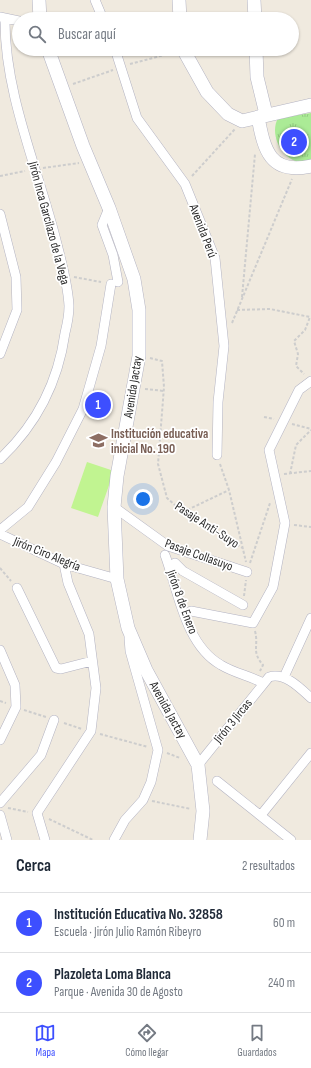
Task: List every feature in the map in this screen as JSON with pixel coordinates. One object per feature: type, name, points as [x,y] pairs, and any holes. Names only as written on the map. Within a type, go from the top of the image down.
[{"type":"street","points":[[39,0],[40,12]]},
{"type":"street","points":[[95,0],[100,12]]},
{"type":"street","points":[[179,0],[180,12]]},
{"type":"street","points":[[254,0],[255,12]]},
{"type":"street","points":[[2,17],[12,19]]},
{"type":"street","name":"Jirón Inca Garcilazo de la Vega","points":[[0,459],[40,412],[59,366],[69,307],[64,275],[17,100],[6,49],[2,17]]},
{"type":"street","name":"Avenida Jactay","points":[[50,56],[61,88],[109,208],[134,278],[139,310],[139,356],[116,476],[114,507],[117,579],[128,628],[146,670],[198,764],[203,811],[200,840]]},
{"type":"street","name":"Avenida Perú","points":[[117,56],[122,67],[137,118],[185,184],[215,258],[224,346],[218,402],[217,455]]},
{"type":"street","points":[[187,56],[206,92],[228,114],[242,121],[311,105]]},
{"type":"street","points":[[256,56],[263,144],[268,154],[282,165],[296,169],[311,166]]},
{"type":"street","points":[[0,530],[28,506],[56,462],[83,409],[100,346],[114,283],[114,255],[102,225],[109,208]]},
{"type":"street","points":[[0,214],[16,277],[17,310],[0,354]]},
{"type":"street","points":[[191,612],[253,623],[273,587],[285,523],[270,450],[299,390],[309,382]]},
{"type":"street","name":"Pasaje Collasuyo","points":[[114,507],[168,546],[247,572]]},
{"type":"street","name":"Jirón Ciro Alegría","points":[[0,534],[64,564],[117,579]]},
{"type":"street","name":"Jirón 8 de Enero","points":[[165,555],[182,611],[201,649],[220,665],[266,680],[274,676],[284,677]]},
{"type":"street","points":[[175,563],[183,571],[243,605]]},
{"type":"street","points":[[45,840],[37,813],[91,731],[96,688],[89,634],[68,583],[64,564]]},
{"type":"street","points":[[17,588],[56,668],[61,669],[92,661]]},
{"type":"street","points":[[310,693],[284,677],[311,618]]},
{"type":"street","points":[[114,840],[125,820],[143,800],[151,782],[158,750],[130,651],[128,628]]},
{"type":"street","points":[[0,650],[15,684],[16,708],[0,740]]},
{"type":"street","name":"Jirón 3 Jircas","points":[[198,764],[266,680]]},
{"type":"street","points":[[0,803],[41,755],[54,720]]},
{"type":"street","points":[[261,815],[311,753]]},
{"type":"street","points":[[217,781],[291,840]]},
{"type":"street","points":[[0,815],[7,840]]},
{"type":"path","points":[[61,88],[159,56]]},
{"type":"path","points":[[185,184],[242,121]]},
{"type":"path","points":[[241,300],[256,149]]},
{"type":"path","points":[[232,324],[296,169]]},
{"type":"path","points":[[64,275],[114,283]]},
{"type":"path","points":[[237,310],[270,309],[310,317],[305,330],[294,341],[298,354],[296,366],[304,373],[309,382]]},
{"type":"path","name":"Pasaje Anti-Suyo","points":[[139,356],[162,361],[164,391],[158,464],[167,498],[183,512],[244,549]]},
{"type":"path","points":[[134,387],[164,391]]},
{"type":"path","points":[[290,474],[296,445],[311,430]]},
{"type":"path","points":[[275,475],[311,471]]},
{"type":"path","points":[[183,512],[229,490]]},
{"type":"path","points":[[247,572],[271,502]]},
{"type":"path","points":[[0,568],[17,588]]},
{"type":"path","points":[[143,800],[203,811]]},
{"type":"green space","points":[[311,113],[311,164],[301,163],[289,158],[280,148],[275,130],[278,118]]},
{"type":"green space","points":[[87,462],[114,471],[98,517],[71,508]]},
{"type":"place","name":"Plazoleta Loma Blanca","points":[[294,142]]},
{"type":"place","name":"Institución Educativa No. 32858","points":[[98,405]]},
{"type":"place","name":"Institución educativa inicial No. 190","points":[[98,441]]}]
